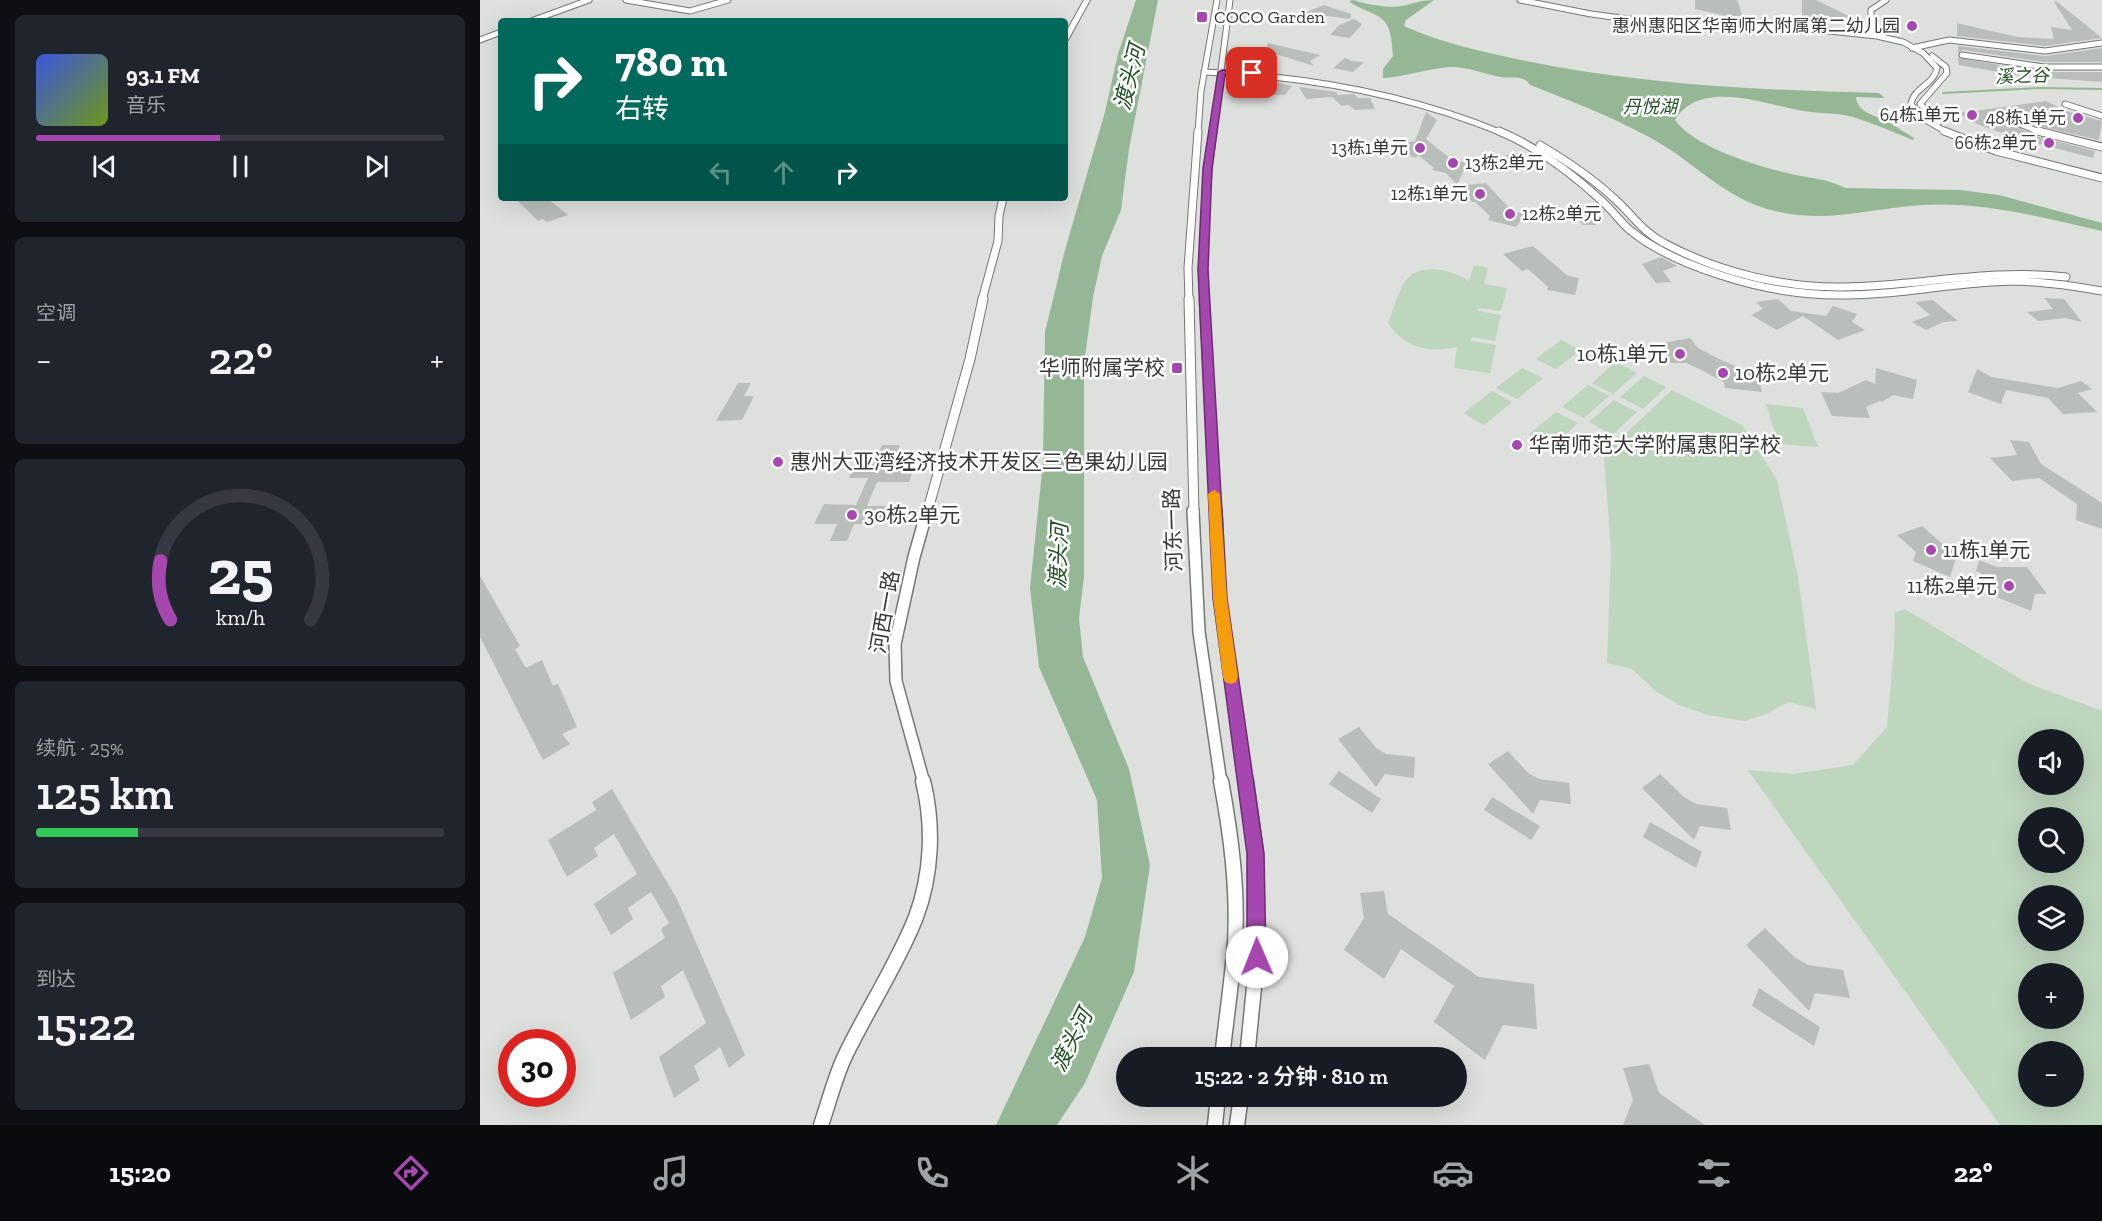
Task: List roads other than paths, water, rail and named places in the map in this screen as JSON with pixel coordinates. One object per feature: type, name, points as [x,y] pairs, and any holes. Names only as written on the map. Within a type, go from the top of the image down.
[{"type":"street","points":[[539,18],[589,0]]},
{"type":"street","points":[[626,0],[690,11],[728,0]]},
{"type":"street","points":[[642,3],[649,0]]},
{"type":"street","points":[[1068,35],[1087,0]]},
{"type":"street","points":[[1210,0],[1212,16]]},
{"type":"street","name":"河东一路","points":[[1217,0],[1212,16],[1204,70],[1188,268],[1188,299],[1192,378],[1194,556],[1199,632],[1216,756],[1232,842],[1234,882],[1235,942],[1223,1047]]},
{"type":"street","name":"河东一路","points":[[1230,0],[1208,168],[1203,270],[1220,598],[1256,854],[1257,957],[1248,1047]]},
{"type":"street","points":[[1228,21],[1237,0]]},
{"type":"street","points":[[1520,0],[1587,14],[1654,23],[1748,30],[1837,30],[1871,34]]},
{"type":"street","points":[[1530,0],[1612,15],[1668,22],[1744,27],[1833,27],[1871,34],[1914,48],[1934,57],[1946,67],[1945,77],[1924,97],[1920,104],[1934,119],[1959,132],[2011,150],[2102,173]]},
{"type":"street","points":[[1871,34],[1871,9],[1886,0]]},
{"type":"street","points":[[480,40],[498,33]]},
{"type":"street","points":[[1914,48],[1948,40],[2045,51],[2102,44]]},
{"type":"street","points":[[1914,48],[1929,59],[1936,68],[1934,78],[1911,100],[1911,107],[1929,124],[1958,137],[2013,156],[2102,178]]},
{"type":"street","points":[[2045,51],[2069,68]]},
{"type":"street","points":[[1962,55],[2019,64],[2069,68],[2102,67]]},
{"type":"street","points":[[1204,70],[1281,70],[1340,81],[1456,109],[1478,117],[1530,141],[1575,166],[1617,202],[1643,229],[1668,245],[1763,279],[1805,286],[1843,287],[2020,272],[2102,284]]},
{"type":"street","points":[[1222,70],[1273,75],[1347,88],[1468,119],[1535,150],[1565,170],[1602,201],[1632,232],[1665,253],[1755,286],[1827,296],[1860,296],[2008,279],[2034,280],[2102,291]]},
{"type":"street","points":[[2065,104],[2102,116]]},
{"type":"street","points":[[2000,116],[2040,132],[2102,147]]},
{"type":"street","name":"河西一路","points":[[821,1125],[844,1058],[916,916],[929,865],[928,801],[896,681],[895,644],[914,557],[970,359],[987,277],[998,241],[1002,201]]},
{"type":"street","points":[[1215,1125],[1217,1107]]},
{"type":"street","points":[[1237,1125],[1239,1107]]},
{"type":"water","name":"渡头河","points":[[1136,0],[1158,0],[1129,149],[1121,210],[1102,256],[1093,297],[1084,364],[1084,577],[1079,618],[1083,657],[1129,769],[1150,865],[1134,972],[1085,1083],[1057,1125],[996,1125],[1085,937],[1102,878],[1097,800],[1039,667],[1030,588],[1043,462],[1045,332],[1065,250],[1105,112],[1118,54]]},
{"type":"water","name":"丹悦湖","points":[[1434,0],[1406,20],[1404,26],[1464,47],[1570,69],[1702,85],[1879,93],[1885,98],[1856,97],[1857,102],[1864,110],[1889,122],[1914,138],[1913,140],[1853,117],[1805,111],[1732,97],[1699,100],[1686,108],[1675,120],[1684,130],[1713,148],[1782,172],[1827,181],[1845,188],[1960,190],[1999,195],[2102,223],[2102,231],[1991,208],[1946,204],[1832,216],[1795,215],[1775,211],[1731,193],[1666,147],[1634,129],[1530,85],[1524,79],[1501,77],[1458,67],[1383,78],[1383,69],[1393,56],[1389,30],[1381,18],[1349,1],[1390,7]]},
{"type":"waterway","name":"溪之谷","points":[[1943,93],[2039,88],[2102,89]]},
{"type":"place","name":"COCO Garden","points":[[1202,17]]},
{"type":"place","name":"惠州惠阳区华南师大附属第二幼儿园","points":[[1912,26]]},
{"type":"place","name":"64栋1单元","points":[[1972,115]]},
{"type":"place","name":"48栋1单元","points":[[2078,118]]},
{"type":"place","name":"66栋2单元","points":[[2049,143]]},
{"type":"place","name":"13栋1单元","points":[[1420,148]]},
{"type":"place","name":"13栋2单元","points":[[1453,163]]},
{"type":"place","name":"12栋1单元","points":[[1480,194]]},
{"type":"place","name":"12栋2单元","points":[[1510,214]]},
{"type":"place","name":"10栋1单元","points":[[1680,354]]},
{"type":"place","name":"华师附属学校","points":[[1177,368]]},
{"type":"place","name":"10栋2单元","points":[[1723,373]]},
{"type":"place","name":"华南师范大学附属惠阳学校","points":[[1517,445]]},
{"type":"place","name":"惠州大亚湾经济技术开发区三色果幼儿园","points":[[778,462]]},
{"type":"place","name":"30栋2单元","points":[[852,515]]},
{"type":"place","name":"11栋1单元","points":[[1931,550]]},
{"type":"place","name":"11栋2单元","points":[[2009,586]]}]
